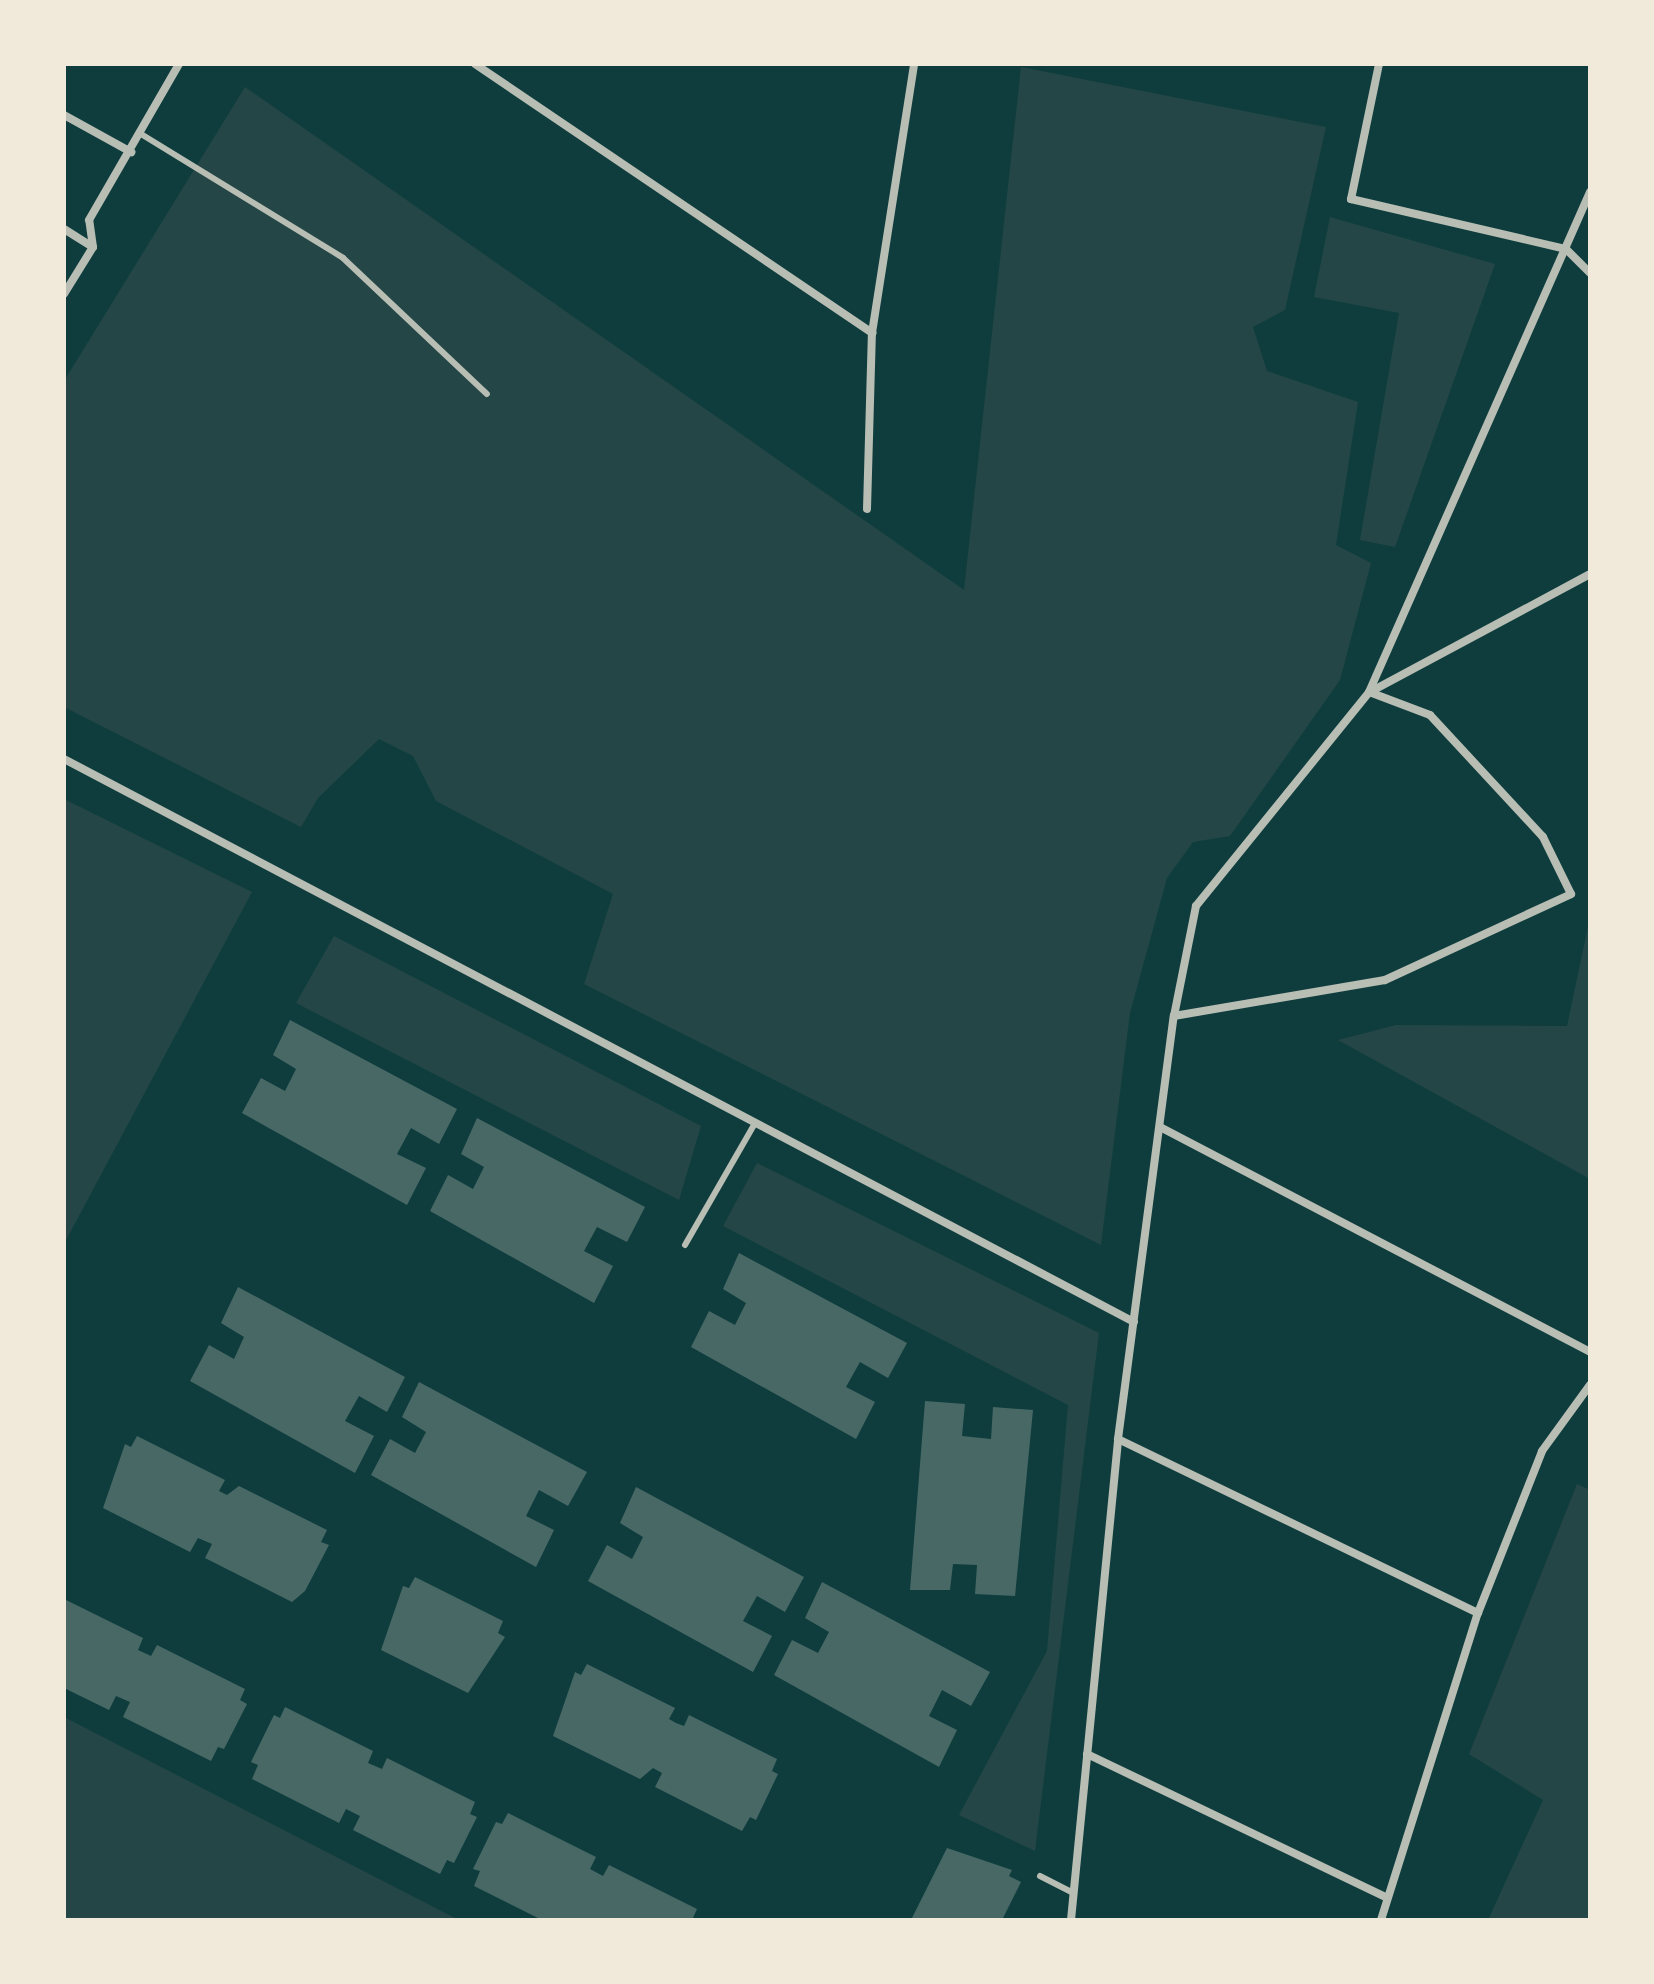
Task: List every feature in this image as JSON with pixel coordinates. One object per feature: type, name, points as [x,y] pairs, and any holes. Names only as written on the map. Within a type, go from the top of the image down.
[{"type":"street","points":[[64,294],[93,247],[89,220],[179,64]]},
{"type":"street","points":[[475,64],[872,333]]},
{"type":"street","points":[[867,509],[872,333],[914,64]]},
{"type":"street","points":[[1379,64],[1351,199],[1566,249],[1590,273]]},
{"type":"street","points":[[64,115],[131,152]]},
{"type":"street","points":[[1071,1920],[1118,1439],[1174,1016],[1196,906],[1369,692],[1590,192]]},
{"type":"street","points":[[64,229],[93,247]]},
{"type":"street","points":[[1369,692],[1590,574]]},
{"type":"street","points":[[1174,1016],[1385,980],[1571,894],[1543,837],[1430,715],[1369,692]]},
{"type":"street","points":[[64,759],[754,1125],[1134,1322]]},
{"type":"street","points":[[1160,1127],[1590,1352]]},
{"type":"street","points":[[1381,1920],[1478,1613],[1542,1451],[1590,1385]]},
{"type":"street","points":[[1118,1439],[1478,1613]]},
{"type":"street","points":[[1087,1754],[1387,1898]]},
{"type":"lane","points":[[141,134],[343,258],[487,394]]},
{"type":"lane","points":[[685,1245],[754,1125]]},
{"type":"lane","points":[[1040,1876],[1074,1893]]},
{"type":"shaded area","points":[[1021,67],[1326,127],[1285,310],[1253,327],[1267,371],[1358,402],[1336,545],[1371,563],[1340,680],[1230,836],[1193,842],[1167,878],[1130,1013],[1101,1245],[584,984],[613,894],[436,801],[413,756],[379,739],[318,798],[301,827],[64,707],[64,381],[245,87],[964,590]]},
{"type":"shaded area","points":[[1330,217],[1495,264],[1395,547],[1360,540],[1399,313],[1314,297]]},
{"type":"shaded area","points":[[64,799],[252,892],[64,1244]]},
{"type":"shaded area","points":[[1590,917],[1590,1179],[1338,1040],[1396,1025],[1567,1026]]},
{"type":"shaded area","points":[[334,936],[701,1126],[679,1200],[296,1003]]},
{"type":"shaded area","points":[[757,1163],[1099,1333],[1035,1851],[959,1815],[1047,1651],[1068,1405],[723,1226]]},
{"type":"shaded area","points":[[1577,1484],[1590,1490],[1590,1920],[1488,1920],[1543,1800],[1469,1754]]},
{"type":"shaded area","points":[[64,1717],[459,1920],[64,1920]]},
{"type":"building","points":[[290,1020],[457,1109],[439,1144],[411,1128],[397,1154],[426,1168],[407,1205],[242,1113],[261,1078],[285,1091],[296,1069],[273,1055]]},
{"type":"building","points":[[477,1118],[645,1207],[627,1242],[597,1227],[584,1251],[613,1266],[594,1303],[430,1211],[448,1175],[473,1189],[484,1167],[461,1154]]},
{"type":"building","points":[[739,1253],[907,1343],[888,1378],[860,1362],[846,1387],[875,1402],[856,1439],[691,1347],[709,1311],[735,1325],[746,1303],[723,1289]]},
{"type":"building","points":[[238,1287],[405,1377],[387,1412],[359,1396],[345,1421],[374,1436],[355,1473],[190,1381],[209,1345],[234,1359],[244,1337],[221,1323]]},
{"type":"building","points":[[419,1382],[587,1472],[568,1506],[539,1490],[526,1516],[554,1530],[536,1567],[371,1475],[390,1439],[415,1453],[426,1432],[402,1417]]},
{"type":"building","points":[[925,1401],[965,1404],[962,1436],[991,1439],[993,1407],[1033,1410],[1015,1596],[975,1594],[977,1565],[953,1564],[950,1590],[910,1590]]},
{"type":"building","points":[[137,1436],[225,1480],[219,1491],[227,1495],[239,1486],[327,1530],[321,1542],[329,1545],[305,1591],[292,1602],[205,1558],[212,1544],[198,1538],[190,1552],[103,1508],[125,1444],[131,1447]]},
{"type":"building","points":[[636,1487],[804,1577],[785,1612],[757,1596],[743,1621],[772,1636],[753,1672],[588,1581],[607,1545],[632,1559],[643,1537],[620,1523]]},
{"type":"building","points":[[415,1577],[503,1621],[498,1633],[505,1637],[468,1693],[381,1650],[403,1586],[409,1588]]},
{"type":"building","points":[[822,1582],[990,1672],[971,1706],[942,1690],[929,1716],[957,1730],[939,1767],[774,1675],[792,1640],[818,1653],[829,1632],[805,1618]]},
{"type":"building","points":[[64,1599],[143,1638],[138,1650],[151,1656],[157,1645],[245,1689],[240,1700],[247,1704],[224,1749],[218,1747],[211,1761],[123,1717],[130,1702],[116,1696],[109,1710],[64,1688]]},
{"type":"building","points":[[587,1664],[675,1708],[669,1719],[676,1723],[684,1726],[689,1715],[777,1759],[772,1771],[778,1774],[756,1820],[750,1817],[742,1831],[655,1787],[662,1773],[653,1768],[640,1779],[553,1736],[575,1672],[581,1675]]},
{"type":"building","points":[[285,1707],[373,1751],[368,1763],[382,1769],[387,1758],[475,1802],[470,1814],[477,1817],[454,1863],[447,1860],[440,1874],[353,1830],[360,1816],[346,1809],[339,1823],[252,1779],[258,1765],[251,1762],[274,1715],[280,1718]]},
{"type":"building","points":[[508,1813],[596,1857],[590,1869],[603,1876],[609,1865],[697,1909],[692,1920],[542,1920],[474,1886],[480,1871],[473,1869],[496,1822],[502,1824]]},
{"type":"building","points":[[947,1848],[1012,1870],[1009,1876],[1021,1882],[1002,1920],[911,1920]]}]
